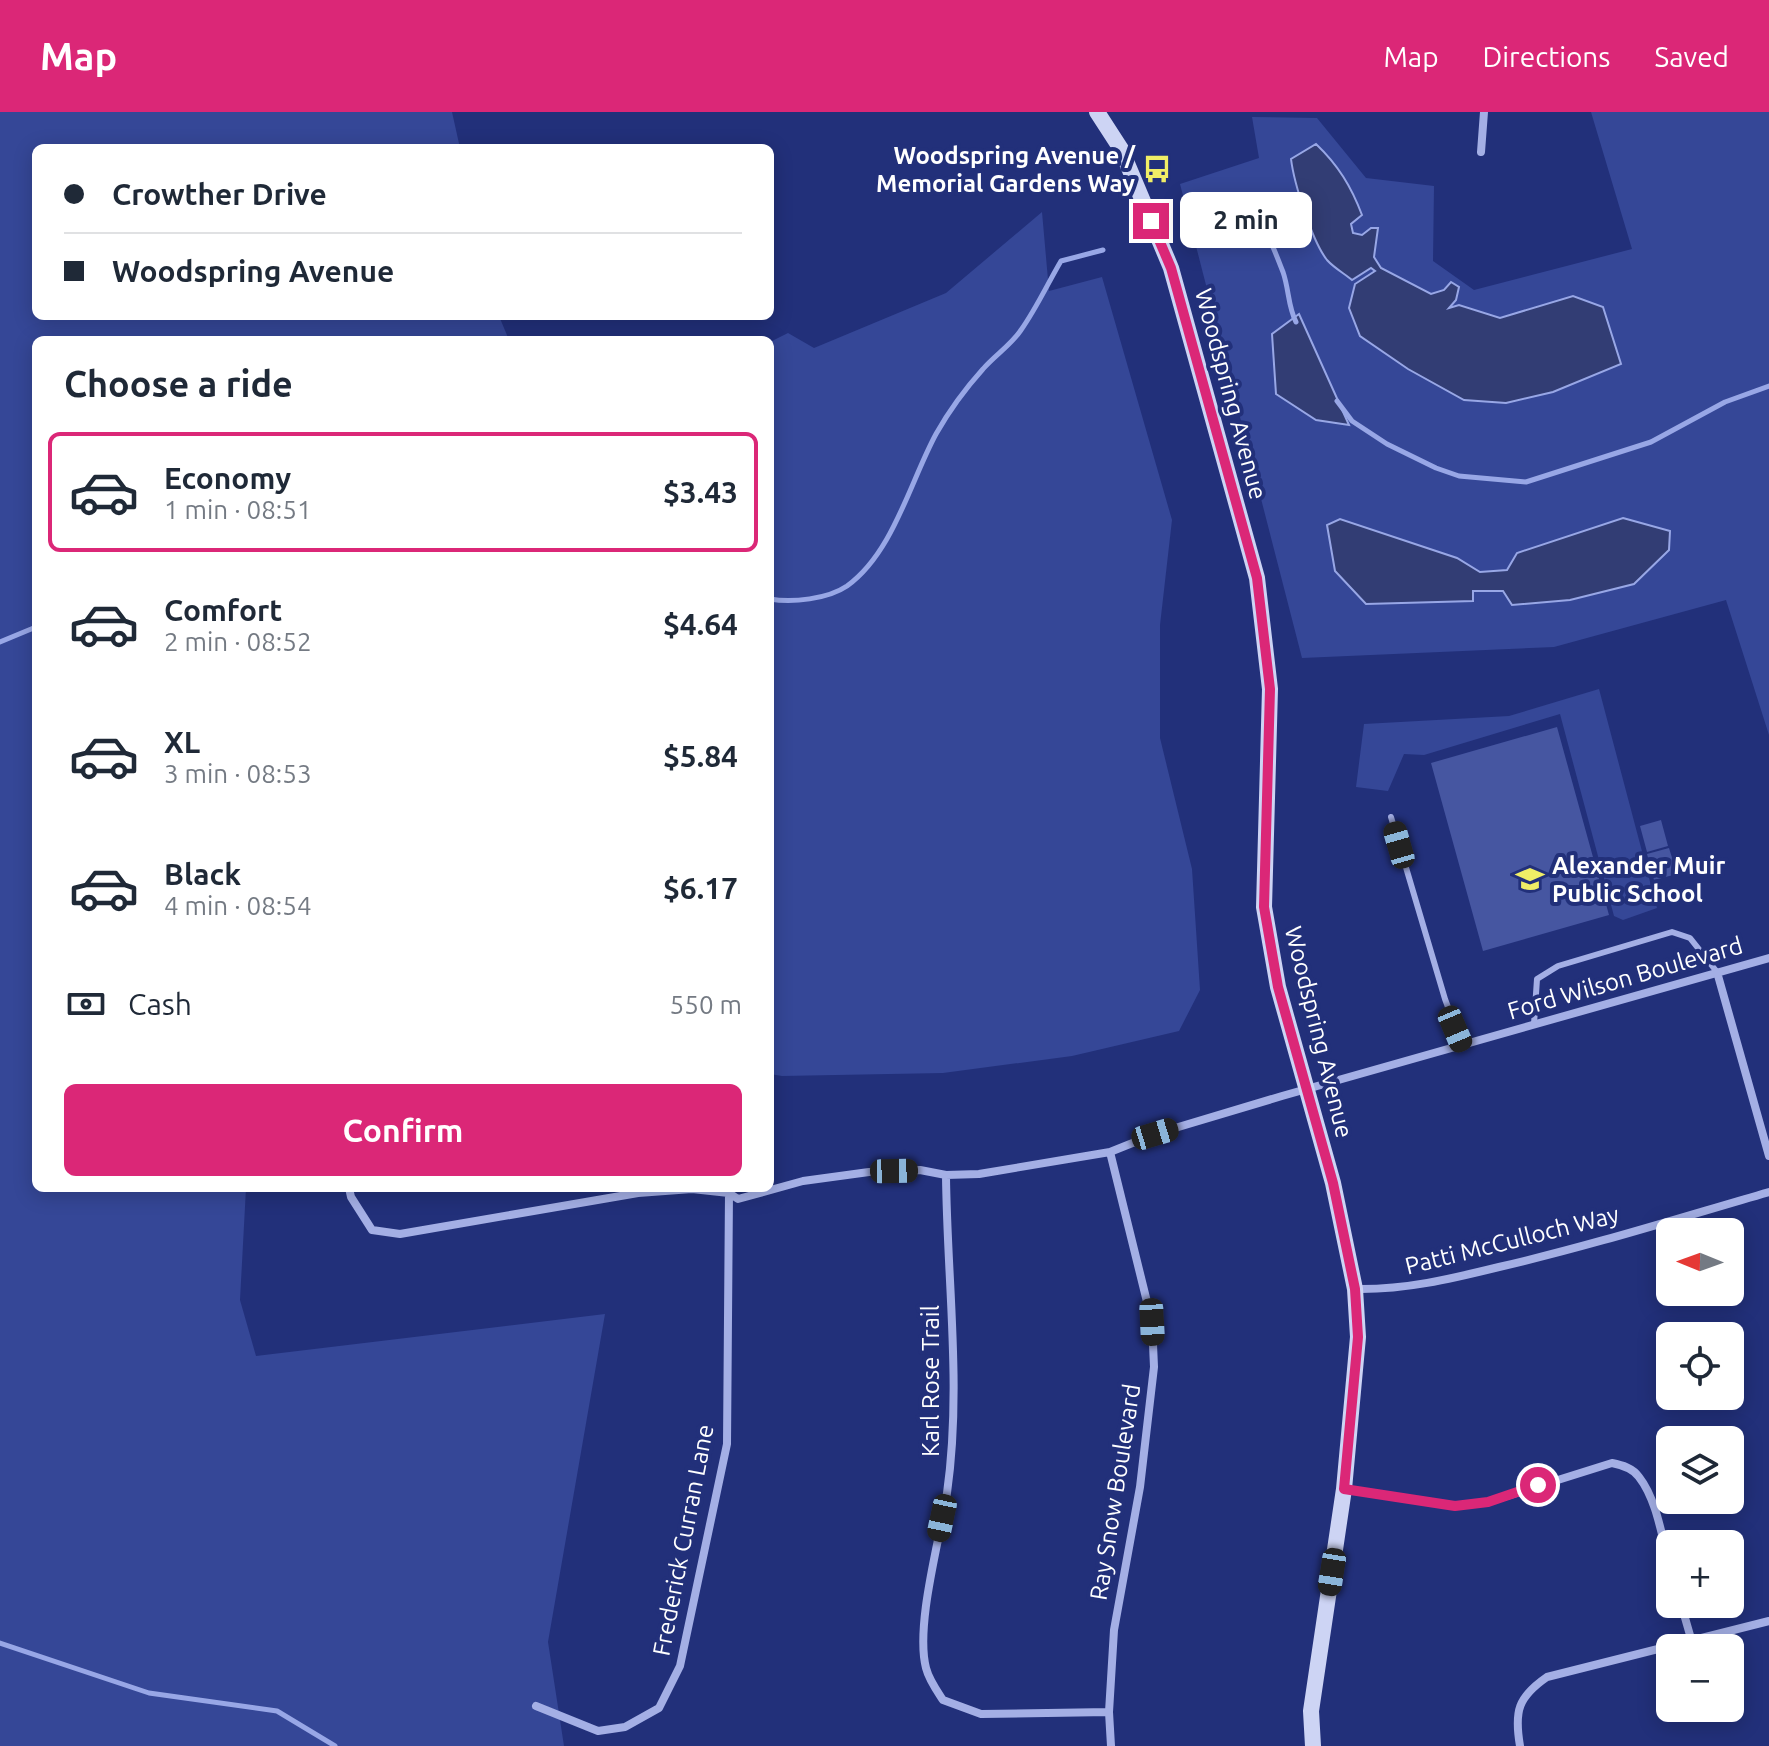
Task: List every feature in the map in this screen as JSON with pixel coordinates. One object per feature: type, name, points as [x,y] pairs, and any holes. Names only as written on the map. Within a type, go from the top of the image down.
[{"type":"street","name":"Woodspring Avenue","points":[[1097,112],[1121,149],[1171,268],[1257,578],[1270,689],[1264,907],[1278,987],[1333,1183],[1355,1289],[1358,1337],[1344,1489],[1311,1711],[1313,1746]]},
{"type":"street","points":[[1481,152],[1484,112]]},
{"type":"street","name":"Ford Wilson Boulevard","points":[[774,1189],[803,1181],[869,1172],[920,1170],[946,1175],[1034,1166],[1110,1152],[1155,1134],[1769,958]]},
{"type":"street","points":[[1717,972],[1769,1156]]},
{"type":"street","name":"Ray Snow Boulevard","points":[[1110,1152],[1152,1322],[1154,1367],[1140,1487],[1114,1630],[1109,1712],[1111,1746]]},
{"type":"street","name":"Karl Rose Trail","points":[[946,1175],[955,1379],[954,1433],[947,1495],[923,1636],[926,1668],[943,1700],[981,1714],[1109,1712]]},
{"type":"street","name":"Ford Wilson Boulevard","points":[[350,1192],[372,1230],[400,1234],[652,1192]]},
{"type":"street","name":"Ford Wilson Boulevard","points":[[720,1192],[738,1199],[763,1192]]},
{"type":"street","name":"Patti McCulloch Way","points":[[1355,1289],[1390,1290],[1426,1284],[1545,1256],[1769,1192]]},
{"type":"street","name":"Frederick Curran Lane","points":[[536,1706],[598,1731],[625,1727],[659,1708],[680,1666],[727,1444],[729,1193]]},
{"type":"street","points":[[1344,1489],[1455,1506],[1488,1502],[1612,1463],[1638,1474],[1650,1496],[1660,1530]]},
{"type":"street","points":[[1721,1634],[1769,1621]]},
{"type":"street","points":[[1520,1746],[1516,1725],[1520,1704],[1529,1689],[1547,1677],[1656,1651]]},
{"type":"lane","points":[[1391,817],[1445,999],[1462,1045]]},
{"type":"lane","points":[[1534,1024],[1537,979],[1558,966],[1672,932],[1690,938],[1717,972]]},
{"type":"shaded area","points":[[0,112],[452,112],[459,144],[32,144],[32,320],[501,320],[507,336],[32,336],[32,1192],[246,1192],[240,1300],[256,1356],[605,1314],[548,1642],[564,1746],[0,1746]]},
{"type":"shaded area","points":[[1591,112],[1769,112],[1769,735],[1726,600],[1554,647],[1302,658],[1180,184],[1259,158],[1252,117],[1317,118],[1366,178],[1434,186],[1433,261],[1474,290],[1632,249]]},
{"type":"shaded area","points":[[1316,144],[1337,168],[1358,204],[1362,215],[1351,224],[1353,233],[1362,235],[1371,228],[1378,228],[1374,257],[1381,268],[1431,294],[1444,290],[1451,282],[1459,287],[1456,300],[1449,308],[1459,305],[1500,318],[1573,296],[1603,307],[1621,364],[1553,392],[1506,403],[1464,400],[1408,369],[1360,336],[1349,308],[1355,284],[1375,271],[1371,268],[1352,280],[1327,260],[1315,240],[1291,159]]},
{"type":"shaded area","points":[[1042,212],[1049,291],[1102,277],[1172,520],[1160,625],[1160,738],[1192,869],[1200,990],[1179,1031],[1072,1056],[943,1073],[774,1075],[774,340],[788,333],[814,348],[946,293]]},
{"type":"shaded area","points":[[1299,314],[1349,425],[1316,420],[1276,394],[1272,334]]},
{"type":"shaded area","points":[[1623,518],[1670,531],[1669,550],[1634,584],[1570,600],[1512,605],[1503,591],[1473,591],[1473,601],[1366,604],[1335,571],[1327,525],[1340,519],[1457,558],[1480,572],[1507,570],[1517,553]]},
{"type":"shaded area","points":[[1599,689],[1657,908],[1623,920],[1614,916],[1560,714],[1424,755],[1404,754],[1388,791],[1356,787],[1364,724],[1509,716]]},
{"type":"building","points":[[1557,727],[1609,915],[1483,951],[1431,763]]},
{"type":"building","points":[[1661,820],[1668,846],[1647,852],[1640,826]]},
{"type":"building","points":[[1669,848],[1677,874],[1654,880],[1647,854]]},
{"type":"waterway","points":[[1206,219],[1245,206],[1251,211],[1263,226],[1276,255],[1296,322]]},
{"type":"waterway","points":[[774,599],[799,600],[830,594],[847,586],[863,572],[889,536],[946,417],[987,364],[1021,330],[1061,261],[1103,250]]},
{"type":"waterway","points":[[1337,401],[1352,421],[1387,444],[1436,468],[1459,476],[1526,482],[1651,442],[1725,402],[1769,386]]},
{"type":"waterway","points":[[0,642],[32,629]]},
{"type":"waterway","points":[[0,1643],[149,1693],[277,1711],[335,1746]]},
{"type":"place","name":"Woodspring Avenue / Memorial Gardens Way","points":[[1157,169]]},
{"type":"place","name":"Alexander Muir Public School","points":[[1530,879]]},
{"type":"route","points":[[1151,221],[1171,268],[1257,578],[1270,689],[1264,907],[1278,987],[1333,1183],[1355,1289],[1358,1337],[1344,1489],[1455,1506],[1488,1502],[1538,1485]]}]
